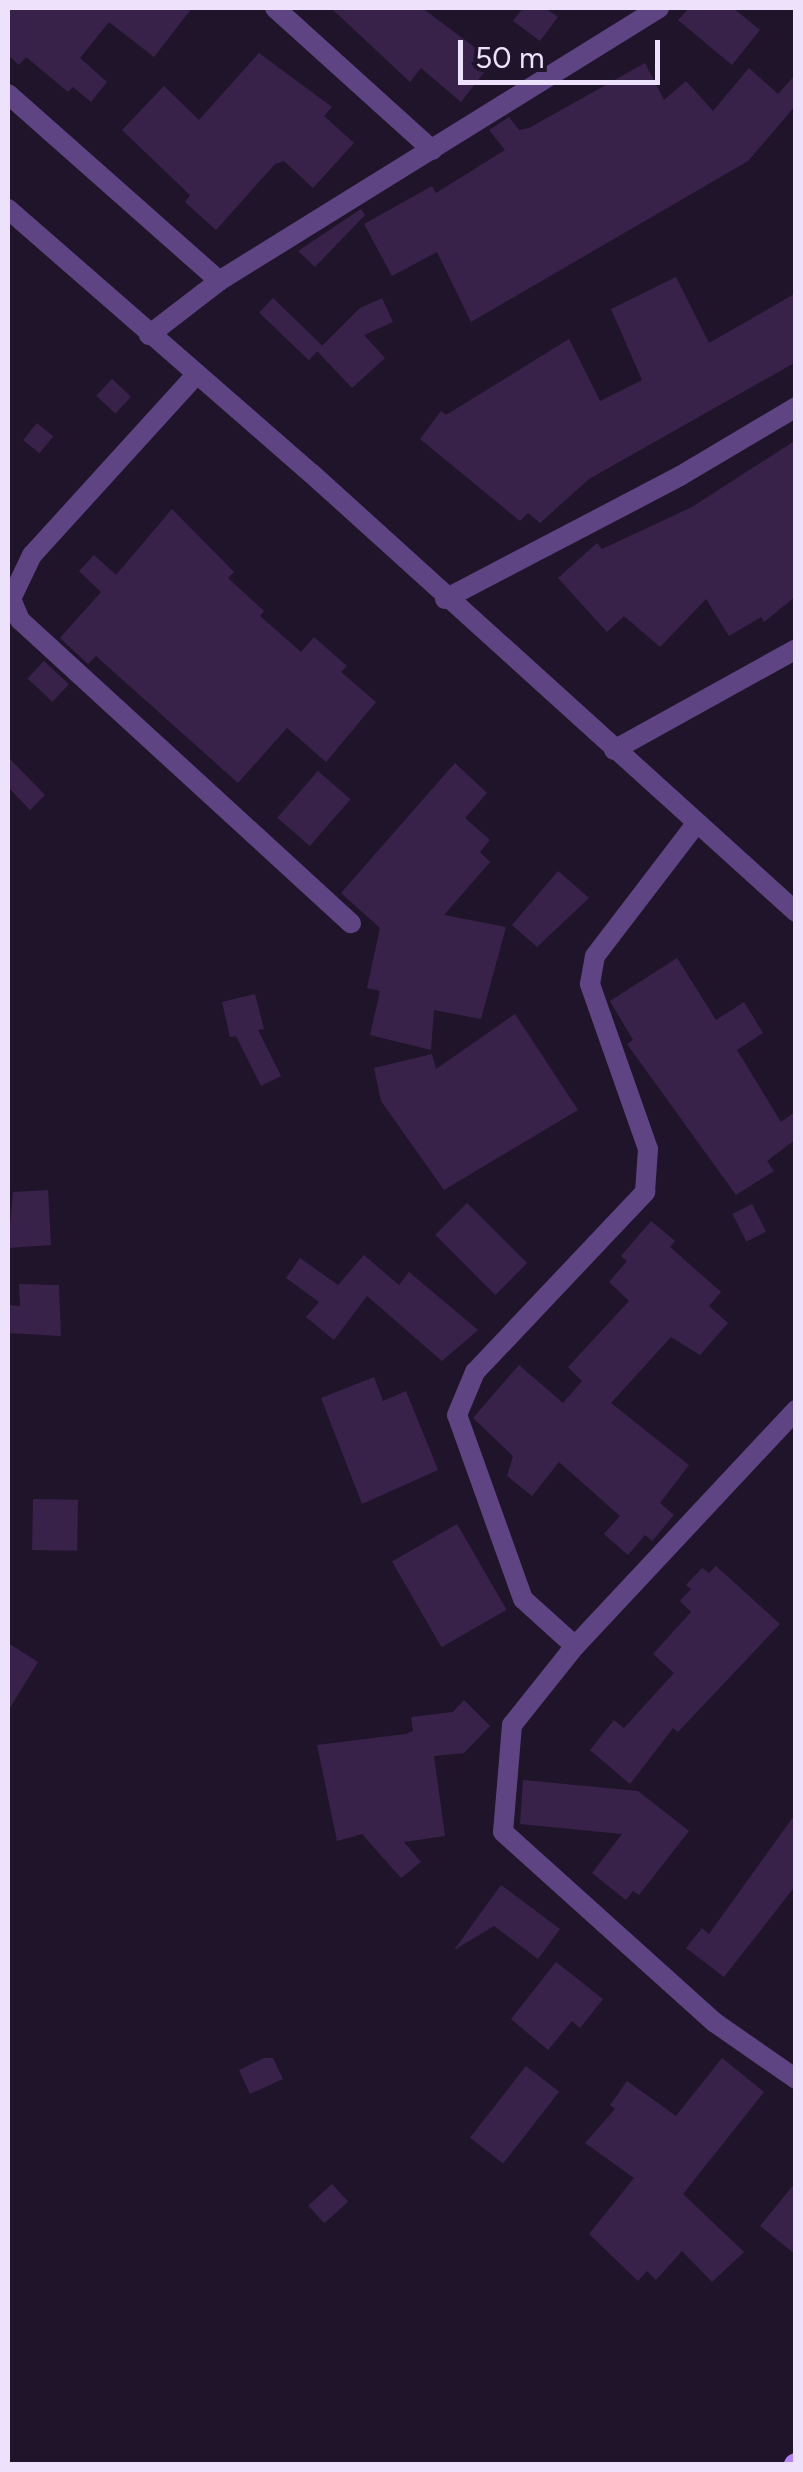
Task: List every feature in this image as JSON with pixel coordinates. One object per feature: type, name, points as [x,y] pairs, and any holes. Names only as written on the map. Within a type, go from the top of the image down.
[{"type":"street","points":[[275,8],[432,150]]},
{"type":"street","points":[[149,335],[219,282],[659,8]]},
{"type":"street","points":[[8,94],[219,282]]},
{"type":"street","points":[[8,209],[195,376],[311,473],[445,599],[796,912]]},
{"type":"street","points":[[195,376],[32,555],[11,599],[20,620],[351,923]]},
{"type":"street","points":[[445,599],[680,476],[796,407]]},
{"type":"street","points":[[614,750],[796,649]]},
{"type":"street","points":[[574,1646],[523,1599],[457,1414],[475,1372],[645,1192],[648,1149],[590,984],[595,956],[696,824]]},
{"type":"street","points":[[796,1410],[574,1646],[512,1724],[503,1832],[714,2022],[796,2079]]},
{"type":"building","points":[[8,8],[192,8],[154,57],[109,22],[80,58],[107,82],[91,102],[73,87],[68,92],[26,57],[19,65],[8,55]]},
{"type":"building","points":[[331,8],[422,8],[493,61],[461,102],[421,68],[410,82]]},
{"type":"building","points":[[523,8],[545,8],[558,17],[540,41],[513,21]]},
{"type":"building","points":[[689,8],[733,8],[760,30],[732,65],[678,20]]},
{"type":"building","points":[[259,53],[332,107],[324,116],[354,143],[313,188],[284,161],[275,164],[216,230],[185,202],[190,195],[122,130],[164,86],[199,120]]},
{"type":"building","points":[[645,63],[664,100],[686,81],[713,111],[749,68],[778,94],[796,74],[796,105],[748,161],[471,322],[437,252],[392,276],[364,224],[432,186],[436,193],[505,150],[489,130],[509,117],[519,130],[529,128]]},
{"type":"building","points":[[361,209],[365,215],[315,267],[298,251]]},
{"type":"building","points":[[676,277],[709,343],[796,293],[796,362],[589,479],[540,523],[528,513],[520,521],[420,439],[441,411],[446,415],[569,339],[600,401],[642,380],[611,309]]},
{"type":"building","points":[[273,298],[323,346],[309,360],[259,312]]},
{"type":"building","points":[[382,298],[393,322],[364,335],[385,358],[352,388],[317,351],[360,308]]},
{"type":"building","points":[[112,379],[131,397],[115,414],[96,396]]},
{"type":"building","points":[[37,423],[53,436],[39,453],[23,440]]},
{"type":"building","points":[[796,440],[796,596],[764,622],[761,617],[729,636],[706,599],[660,647],[624,616],[607,632],[558,578],[597,543],[602,549],[692,507]]},
{"type":"building","points":[[172,509],[234,572],[228,578],[264,611],[260,616],[301,652],[314,637],[347,666],[341,672],[376,702],[326,762],[287,728],[238,783],[96,656],[88,664],[60,638],[101,592],[79,571],[94,555],[116,575]]},
{"type":"building","points":[[44,661],[69,684],[52,702],[28,679]]},
{"type":"building","points":[[8,757],[45,795],[30,810],[8,787]]},
{"type":"building","points":[[455,763],[487,793],[465,818],[490,840],[480,852],[490,862],[444,915],[506,927],[481,1019],[434,1010],[431,1050],[370,1035],[380,991],[367,988],[380,928],[341,893]]},
{"type":"building","points":[[318,771],[350,799],[310,846],[277,818]]},
{"type":"building","points":[[558,871],[589,898],[537,947],[512,925]]},
{"type":"building","points":[[677,958],[716,1020],[744,1002],[763,1033],[737,1050],[781,1122],[796,1111],[796,1139],[767,1161],[774,1171],[736,1195],[627,1044],[633,1040],[610,1001]]},
{"type":"building","points":[[255,994],[264,1029],[258,1030],[281,1076],[261,1086],[236,1036],[230,1037],[222,1002]]},
{"type":"building","points":[[515,1014],[578,1110],[444,1190],[381,1101],[374,1068],[432,1054],[436,1069]]},
{"type":"building","points":[[48,1190],[51,1245],[8,1248],[13,1192]]},
{"type":"building","points":[[467,1203],[527,1263],[495,1295],[435,1235]]},
{"type":"building","points":[[752,1204],[766,1232],[746,1242],[732,1214]]},
{"type":"building","points":[[651,1221],[675,1241],[670,1247],[721,1292],[709,1306],[728,1323],[700,1355],[671,1337],[611,1403],[689,1465],[660,1503],[674,1515],[652,1541],[645,1535],[628,1555],[604,1534],[620,1516],[559,1462],[532,1496],[507,1476],[513,1456],[473,1418],[519,1365],[563,1403],[582,1381],[568,1367],[629,1301],[609,1282],[627,1261],[621,1256]]},
{"type":"building","points":[[364,1255],[399,1285],[409,1272],[478,1330],[442,1361],[367,1296],[334,1340],[306,1317],[319,1302],[286,1278],[300,1258],[338,1285]]},
{"type":"building","points":[[19,1284],[59,1285],[61,1336],[8,1333],[8,1305],[20,1306]]},
{"type":"building","points":[[374,1377],[383,1401],[406,1391],[438,1470],[362,1504],[321,1398]]},
{"type":"building","points":[[33,1499],[78,1500],[77,1551],[32,1550]]},
{"type":"building","points":[[457,1524],[506,1610],[442,1647],[392,1562]]},
{"type":"building","points":[[716,1566],[780,1624],[678,1732],[673,1728],[630,1784],[590,1750],[614,1720],[624,1728],[674,1673],[653,1654],[691,1612],[680,1601],[691,1589],[686,1585],[702,1568],[709,1573]]},
{"type":"building","points":[[8,1643],[38,1662],[8,1711]]},
{"type":"building","points":[[464,1700],[490,1726],[464,1753],[434,1756],[445,1836],[404,1842],[421,1862],[401,1878],[362,1834],[337,1841],[317,1745],[406,1734],[413,1731],[411,1717],[453,1712]]},
{"type":"building","points":[[523,1780],[638,1791],[689,1831],[639,1895],[633,1891],[626,1900],[592,1873],[622,1834],[520,1824]]},
{"type":"building","points":[[796,1813],[796,1885],[724,1977],[686,1948],[702,1928],[709,1934]]},
{"type":"building","points":[[501,1885],[560,1929],[538,1959],[494,1926],[454,1950]]},
{"type":"building","points":[[556,1962],[603,1999],[580,2028],[572,2021],[548,2050],[511,2019]]},
{"type":"building","points":[[273,2058],[283,2079],[250,2094],[239,2070]]},
{"type":"building","points":[[722,2058],[764,2092],[683,2194],[744,2252],[712,2282],[682,2251],[656,2280],[647,2271],[638,2281],[589,2234],[634,2178],[585,2143],[615,2109],[610,2105],[627,2081],[676,2116]]},
{"type":"building","points":[[526,2066],[559,2092],[503,2164],[470,2138]]},
{"type":"building","points":[[796,2182],[796,2255],[760,2226]]},
{"type":"building","points":[[332,2184],[348,2202],[324,2223],[308,2205]]}]
